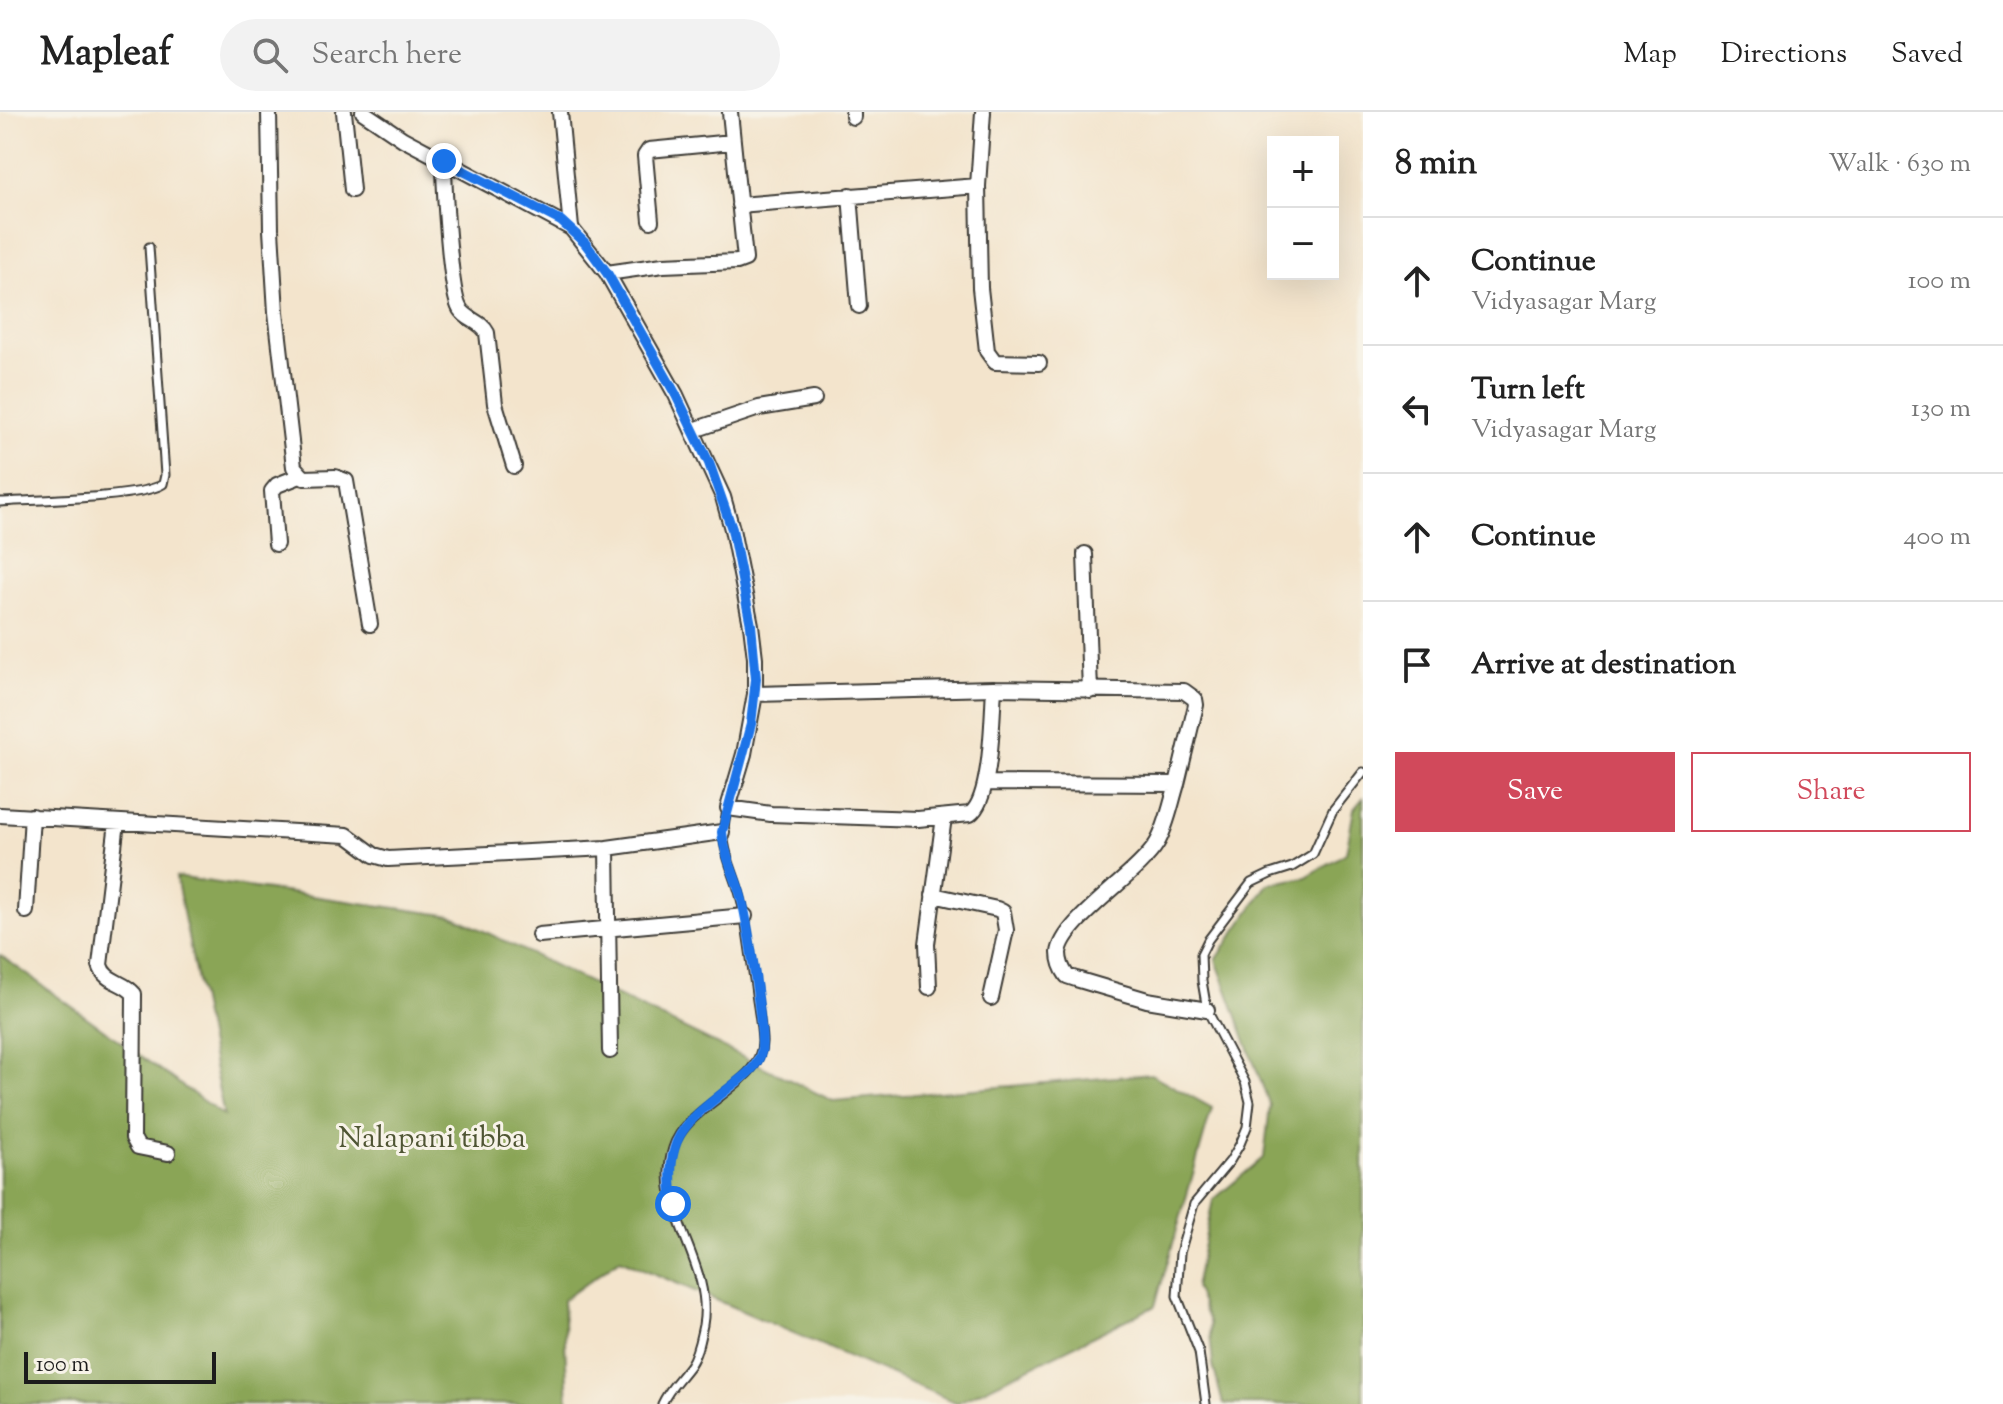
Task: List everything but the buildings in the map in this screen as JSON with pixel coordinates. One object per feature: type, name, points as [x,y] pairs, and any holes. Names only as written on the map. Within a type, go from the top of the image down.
[{"type":"street","points":[[269,112],[276,312],[294,467],[300,476]]},
{"type":"street","points":[[344,112],[352,190]]},
{"type":"street","points":[[363,112],[403,139],[571,228],[607,273],[694,430],[723,497],[732,529],[751,625],[756,679],[744,754],[728,808],[771,814],[965,816],[977,809],[985,783],[994,688]]},
{"type":"street","points":[[560,112],[571,228]]},
{"type":"street","points":[[607,273],[745,259],[730,112]]},
{"type":"street","points":[[983,112],[978,186],[980,288],[989,356],[1000,363],[1039,363]]},
{"type":"street","points":[[651,221],[645,156],[649,150],[732,142]]},
{"type":"street","points":[[444,161],[452,272],[458,303],[461,311],[481,324],[487,333],[492,388],[514,466]]},
{"type":"street","points":[[739,205],[978,186]]},
{"type":"street","points":[[850,195],[859,306]]},
{"type":"street","points":[[694,430],[759,408],[814,399]]},
{"type":"street","points":[[276,544],[272,491],[277,485],[300,476],[335,477],[346,481],[370,624]]},
{"type":"street","points":[[1085,554],[1090,691]]},
{"type":"street","points":[[755,694],[994,688],[1184,691],[1193,696],[1196,705],[1177,784],[1157,843],[1136,869],[1073,927],[1062,943],[1060,963],[1067,976],[1076,979],[1147,1000],[1207,1010]]},
{"type":"street","points":[[985,783],[1177,784]]},
{"type":"street","points":[[0,815],[347,835],[374,855],[388,859],[607,848],[722,832]]},
{"type":"street","points":[[26,911],[32,816]]},
{"type":"street","points":[[929,987],[927,944],[944,817]]},
{"type":"street","points":[[117,822],[100,965],[103,974],[134,994],[133,1138],[138,1147],[168,1153]]},
{"type":"street","points":[[607,848],[610,1051]]},
{"type":"street","points":[[933,895],[1003,912],[1006,930],[991,998]]},
{"type":"street","points":[[539,935],[745,916]]},
{"type":"lane","points":[[0,502],[130,492],[163,484],[165,475],[149,247]]},
{"type":"lane","points":[[1206,1404],[1199,1352],[1177,1296],[1180,1253],[1194,1204],[1230,1161],[1240,1144],[1247,1127],[1250,1102],[1245,1082],[1207,1010],[1200,961],[1208,940],[1251,883],[1292,867],[1313,854],[1333,810],[1363,772]]},
{"type":"lane","points":[[662,1404],[668,1391],[691,1364],[704,1318],[699,1275],[673,1204],[670,1166],[673,1149],[692,1118],[752,1070],[762,1048],[745,916],[722,832],[728,808]]},
{"type":"green space","points":[[1363,798],[1363,1404],[1223,1404],[1213,1365],[1209,1322],[1195,1287],[1213,1200],[1264,1157],[1270,1106],[1216,960],[1268,884],[1306,877],[1346,853],[1354,809]]},
{"type":"green space","name":"Nalapani tibba","points":[[176,877],[453,916],[833,1101],[1151,1074],[1212,1108],[1155,1306],[957,1403],[620,1259],[563,1300],[568,1404],[0,1404],[0,955],[224,1116]]},
{"type":"route","points":[[444,161],[561,221],[585,243],[607,273],[676,395],[709,463],[732,529],[751,625],[756,679],[751,724],[722,832],[743,906],[762,1048],[752,1070],[704,1107],[678,1137],[670,1166],[673,1204]]}]
